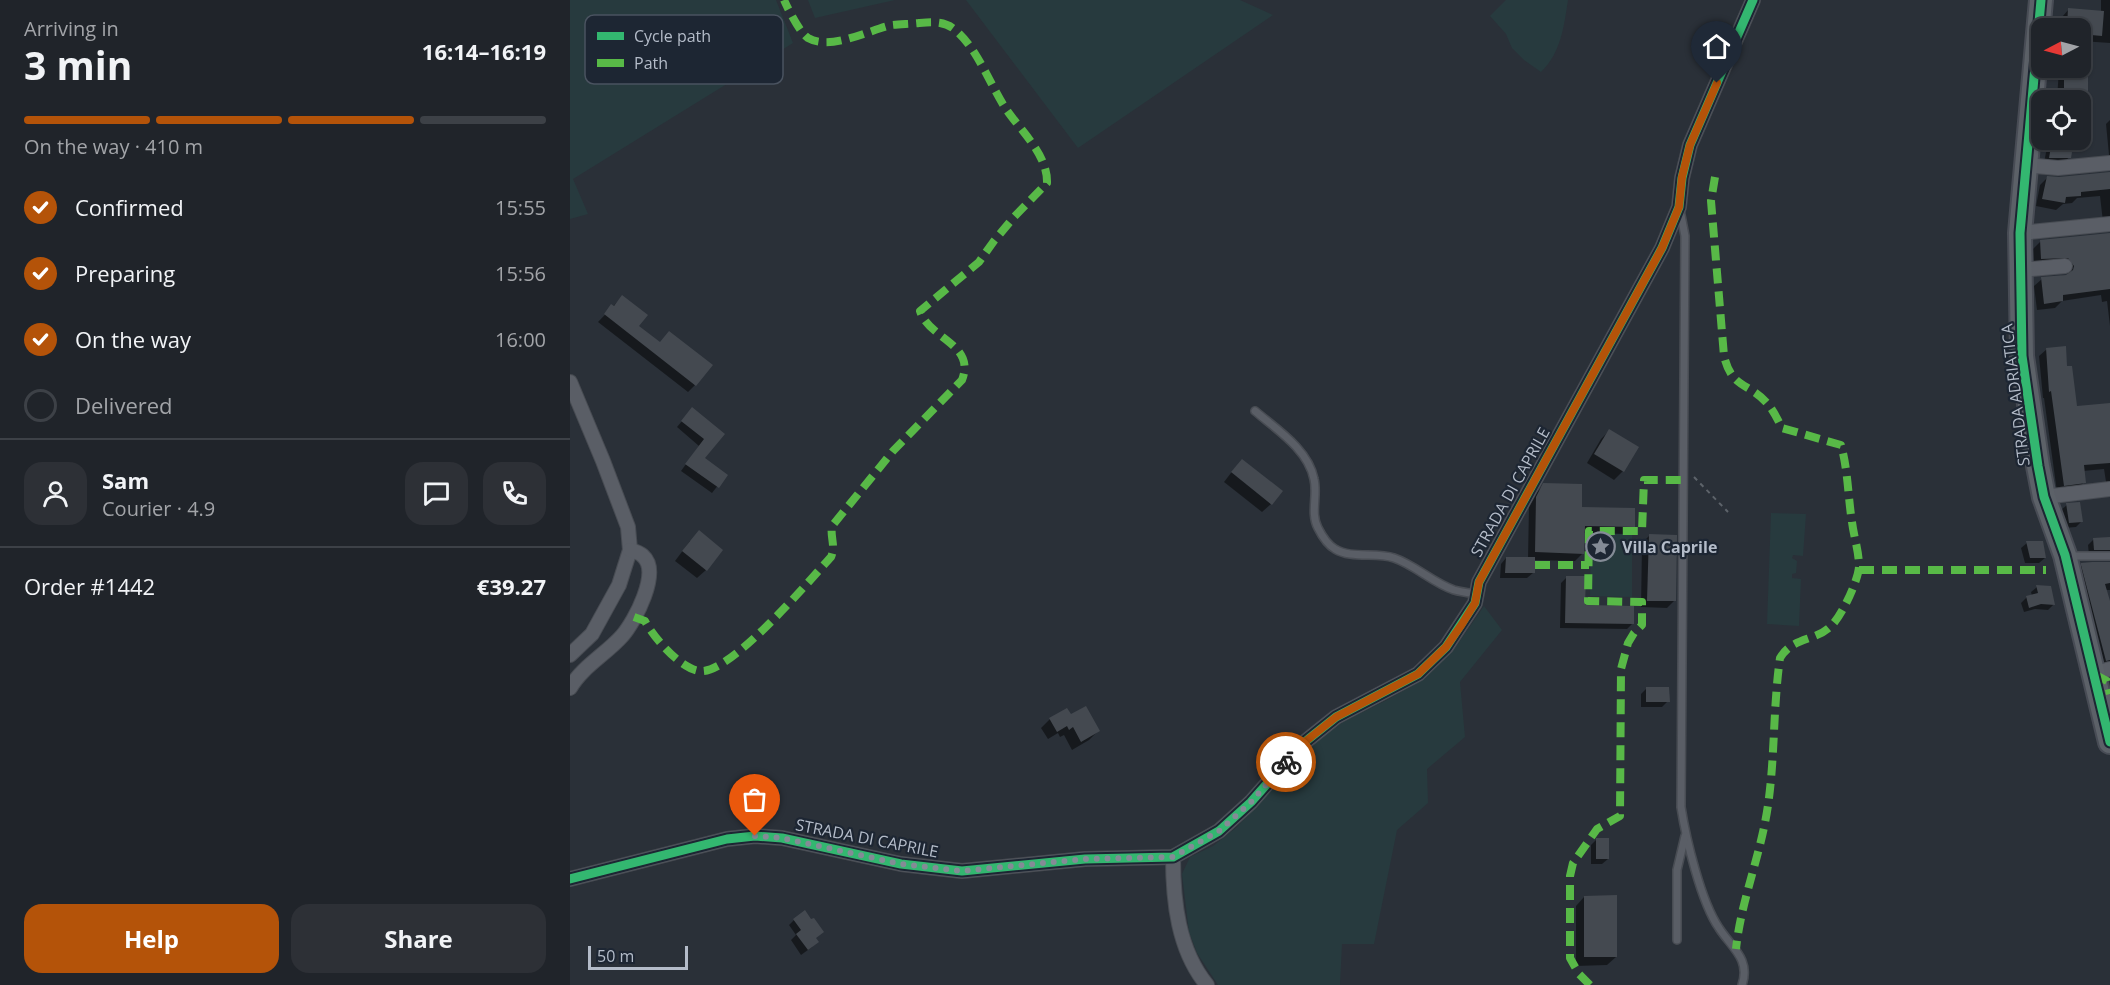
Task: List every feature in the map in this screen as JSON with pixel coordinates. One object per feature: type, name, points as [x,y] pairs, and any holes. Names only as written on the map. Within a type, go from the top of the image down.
[{"type":"main road","name":"STRADA ADRIATICA","points":[[2041,0],[2020,233],[2022,356],[2044,497],[2102,671],[2110,742]]},
{"type":"street","name":"STRADA DI CAPRILE","points":[[570,879],[727,839],[755,836],[782,838],[901,864],[962,871],[1085,859],[1173,857],[1219,831],[1251,802],[1301,745],[1336,717],[1418,674],[1446,647],[1475,603],[1479,582],[1662,248],[1679,207],[1682,177],[1690,145],[1754,0]]},
{"type":"street","points":[[2025,165],[2058,168],[2110,163]]},
{"type":"street","points":[[2020,233],[2110,224]]},
{"type":"street","points":[[2019,270],[2065,266]]},
{"type":"street","points":[[570,382],[628,527],[630,550],[620,585],[592,634],[570,655]]},
{"type":"street","points":[[2044,497],[2110,489]]},
{"type":"street","points":[[570,688],[587,668],[622,636],[642,602],[650,566],[643,555],[630,550]]},
{"type":"street","points":[[1173,857],[1173,889],[1185,945],[1208,985]]},
{"type":"lane","points":[[1679,207],[1685,236],[1681,807],[1685,833],[1706,900],[1718,927],[1744,963],[1742,985]]},
{"type":"lane","points":[[1255,411],[1290,441],[1306,459],[1314,479],[1316,526],[1336,550],[1352,554],[1395,558],[1454,590],[1477,594]]},
{"type":"lane","points":[[2065,555],[2110,556]]},
{"type":"lane","points":[[1677,940],[1677,870],[1685,833]]},
{"type":"path","points":[[1683,466],[1728,512]]},
{"type":"green space","points":[[570,0],[776,0],[782,15],[585,15],[585,84],[727,84],[573,179],[588,214],[570,219]]},
{"type":"green space","points":[[808,0],[895,0],[815,18]]},
{"type":"green space","points":[[966,0],[1240,0],[1273,15],[1078,148]]},
{"type":"green space","points":[[1506,0],[1568,0],[1557,48],[1548,65],[1541,72],[1512,48],[1506,34],[1490,16]]},
{"type":"green space","points":[[783,18],[793,43],[783,49]]},
{"type":"green space","points":[[1771,513],[1806,514],[1803,556],[1793,555],[1792,558],[1797,561],[1796,573],[1792,574],[1792,578],[1801,579],[1799,626],[1767,624]]},
{"type":"green space","points":[[1591,533],[1632,534],[1632,597],[1590,596]]},
{"type":"green space","points":[[1484,606],[1502,630],[1460,682],[1465,737],[1427,769],[1428,803],[1397,830],[1374,944],[1342,944],[1340,985],[1218,985],[1197,953],[1189,932],[1182,874],[1190,857],[1213,846],[1237,827],[1313,744],[1343,722],[1424,679],[1455,648]]},
{"type":"building","points":[[2068,8],[2104,11],[2102,36],[2091,35],[2091,18],[2068,18]]},
{"type":"building","points":[[2064,78],[2088,78],[2088,90],[2064,90]]},
{"type":"building","points":[[2050,150],[2072,150],[2071,158],[2049,158]]},
{"type":"building","points":[[2110,172],[2110,189],[2081,192],[2081,196],[2066,197],[2065,203],[2042,199],[2047,176]]},
{"type":"building","points":[[2110,233],[2110,289],[2063,295],[2063,301],[2044,304],[2041,277],[2066,275],[2073,270],[2074,266],[2068,258],[2041,259],[2040,240]]},
{"type":"building","points":[[622,295],[648,315],[639,326],[660,342],[669,331],[713,365],[696,386],[604,314]]},
{"type":"building","points":[[2066,346],[2067,366],[2072,366],[2077,406],[2110,403],[2110,463],[2084,465],[2086,483],[2064,486],[2051,391],[2049,392],[2046,348]]},
{"type":"building","points":[[692,407],[725,434],[705,458],[728,475],[719,488],[685,464],[704,439],[681,421]]},
{"type":"building","points":[[1609,429],[1639,447],[1624,472],[1594,454]]},
{"type":"building","points":[[1242,459],[1283,491],[1272,505],[1231,472]]},
{"type":"building","points":[[1543,483],[1582,484],[1582,507],[1635,508],[1635,527],[1585,526],[1584,554],[1535,552],[1536,497]]},
{"type":"building","points":[[2080,502],[2083,522],[2069,523],[2066,503]]},
{"type":"building","points":[[699,530],[723,550],[707,571],[682,551]]},
{"type":"building","points":[[1649,534],[1677,535],[1676,601],[1647,601]]},
{"type":"building","points":[[2110,537],[2110,550],[2094,550],[2093,538]]},
{"type":"building","points":[[2026,541],[2043,541],[2046,558],[2030,558]]},
{"type":"building","points":[[1506,557],[1535,557],[1535,573],[1505,573]]},
{"type":"building","points":[[2110,562],[2110,583],[2105,584],[2110,601],[2110,660],[2106,661],[2081,565],[2081,563]]},
{"type":"building","points":[[1566,576],[1586,576],[1585,605],[1634,606],[1634,624],[1565,623]]},
{"type":"building","points":[[2036,585],[2051,586],[2055,605],[2041,604],[2029,608],[2026,596],[2038,593]]},
{"type":"building","points":[[1646,687],[1669,687],[1670,702],[1646,702]]},
{"type":"building","points":[[1086,706],[1100,731],[1081,742],[1073,727],[1069,730],[1067,726],[1057,732],[1049,718],[1067,708],[1071,714]]},
{"type":"building","points":[[1596,838],[1609,838],[1609,859],[1596,859]]},
{"type":"building","points":[[1617,895],[1617,957],[1584,957],[1584,896]]},
{"type":"building","points":[[805,910],[824,932],[816,938],[819,942],[808,950],[796,934],[801,930],[793,919]]},
{"type":"marked path","points":[[634,617],[645,621],[655,636],[678,660],[694,670],[702,671],[716,667],[732,657],[770,623],[831,557],[832,526],[893,451],[962,380],[965,368],[963,358],[950,342],[932,329],[920,311],[979,262],[1014,217],[1047,183],[1046,173],[1038,153],[1006,109],[970,46],[954,29],[929,22],[895,25],[839,41],[817,41],[808,38],[801,31],[784,0]]},
{"type":"marked path","points":[[1715,177],[1711,201],[1724,356],[1727,367],[1736,380],[1767,403],[1782,428],[1841,445],[1859,567],[1849,598],[1832,625],[1819,634],[1791,646],[1780,658],[1768,805],[1761,842],[1742,913],[1736,949]]},
{"type":"marked path","points":[[1590,985],[1579,974],[1570,958],[1570,876],[1573,863],[1597,829],[1620,816],[1621,669],[1628,643],[1642,625],[1642,602],[1588,601],[1589,531],[1642,531],[1644,480],[1683,480]]},
{"type":"marked path","points":[[1535,565],[1589,565]]},
{"type":"marked path","points":[[1859,570],[2046,570]]},
{"type":"marked path","points":[[2094,674],[2107,681],[2110,694]]},
{"type":"cycle path","points":[[570,879],[727,839],[755,836],[782,838],[901,864],[962,871],[1085,859],[1173,857],[1219,831],[1251,802],[1301,745],[1336,717],[1418,674],[1446,647],[1475,603],[1479,582],[1662,248],[1679,207],[1682,178],[1690,145],[1753,0]]},
{"type":"cycle path","points":[[2041,0],[2020,233],[2022,356],[2044,497],[2065,555],[2110,742]]},
{"type":"way so far","points":[[755,836],[782,838],[901,864],[962,871],[1085,859],[1173,857],[1219,831],[1251,802],[1286,762]]},
{"type":"place","name":"Villa Caprile","points":[[1601,547]]},
{"type":"route","points":[[1286,762],[1301,745],[1336,717],[1418,674],[1446,647],[1475,603],[1479,582],[1662,248],[1679,207],[1682,177],[1690,145],[1717,83]]}]
